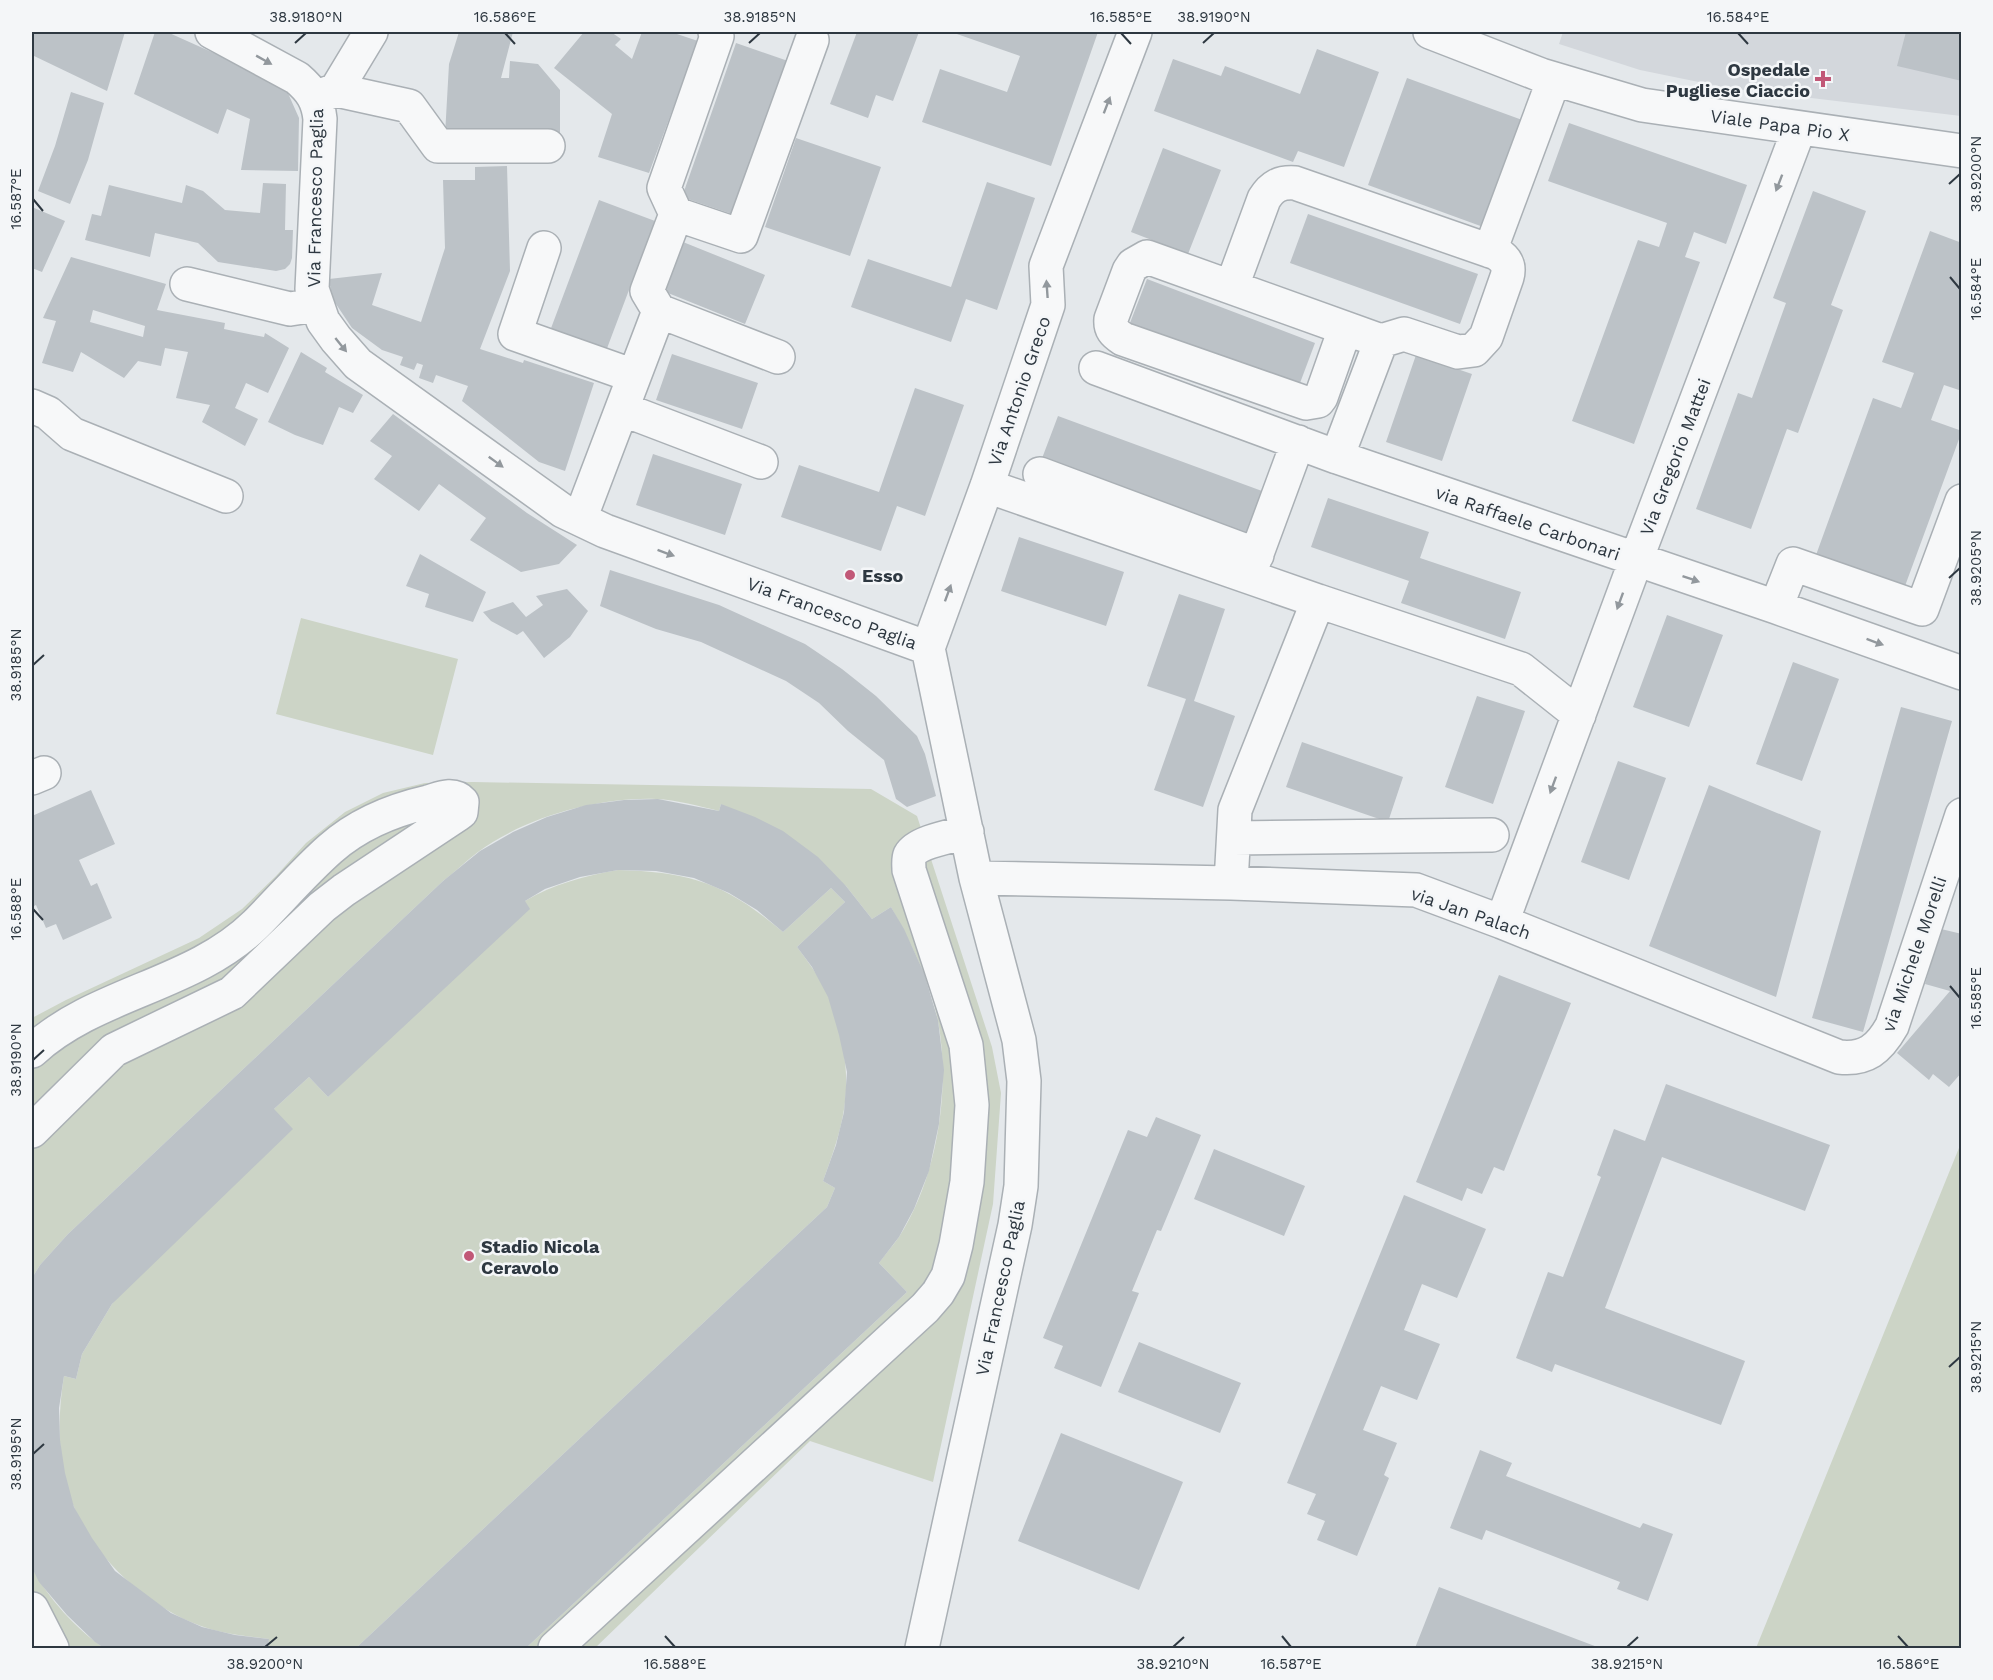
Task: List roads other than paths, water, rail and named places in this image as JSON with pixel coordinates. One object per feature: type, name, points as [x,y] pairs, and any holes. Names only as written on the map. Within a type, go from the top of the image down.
[{"type":"street","name":"Via Francesco Paglia","points":[[212,32],[297,78],[308,87],[326,94],[319,107],[312,290],[323,321],[358,363],[563,511],[605,531],[928,648],[976,878],[1019,1040],[1024,1081],[1021,1186],[1016,1225],[922,1648]]},
{"type":"street","points":[[371,32],[326,94],[409,106],[438,146],[548,146]]},
{"type":"street","points":[[715,32],[717,36],[664,188],[676,214],[647,291],[659,311],[778,357]]},
{"type":"street","name":"Via Antonio Greco","points":[[928,648],[987,486],[1048,305],[1046,266],[1135,32]]},
{"type":"street","name":"Viale Papa Pio X","points":[[1430,32],[1554,79],[1642,105],[1962,151]]},
{"type":"street","points":[[676,214],[741,236],[812,40]]},
{"type":"street","points":[[1490,251],[1554,79]]},
{"type":"street","name":"Via Gregorio Mattei","points":[[1502,922],[1799,129]]},
{"type":"street","points":[[1232,286],[1264,199],[1269,191],[1285,183],[1295,183],[1490,251],[1502,256],[1507,262],[1509,270],[1486,337],[1474,350],[1458,352],[1404,334],[1381,341],[1148,257],[1133,265],[1129,271],[1110,325],[1113,331],[1123,339],[1306,403],[1318,401],[1321,397],[1346,329]]},
{"type":"street","points":[[544,248],[515,334],[634,376]]},
{"type":"street","points":[[187,284],[290,309],[316,305]]},
{"type":"street","points":[[580,519],[659,311]]},
{"type":"street","points":[[1337,457],[1381,341]]},
{"type":"street","name":"via Raffaele Carbonari","points":[[1096,368],[1337,457],[1962,673]]},
{"type":"street","points":[[32,406],[48,413],[72,434],[226,496]]},
{"type":"street","points":[[622,409],[761,462]]},
{"type":"street","points":[[1252,566],[1298,442]]},
{"type":"street","points":[[1040,474],[1252,566],[1318,601],[1521,669],[1579,714]]},
{"type":"street","points":[[987,486],[1252,566]]},
{"type":"street","points":[[1776,607],[1792,564],[1922,609],[1962,501]]},
{"type":"street","points":[[1231,883],[1235,810],[1318,601]]},
{"type":"street","points":[[32,1052],[47,1037],[81,1017],[199,966],[229,946],[255,925],[332,847],[372,821],[414,805],[450,796],[459,798],[462,802],[461,812],[458,815],[322,907],[232,993],[114,1050],[32,1131]]},
{"type":"street","name":"via Michele Morelli","points":[[1869,1053],[1884,1041],[1892,1026],[1962,815]]},
{"type":"street","points":[[555,1648],[925,1308],[938,1293],[948,1276],[967,1182],[972,1105],[966,1044],[909,870],[909,861],[915,849],[967,832]]},
{"type":"street","points":[[1234,838],[1492,835]]},
{"type":"street","name":"via Jan Palach","points":[[976,878],[1231,883],[1416,890],[1502,922],[1839,1057],[1854,1058],[1869,1053]]},
{"type":"street","points":[[32,1609],[52,1648]]},
{"type":"place","name":"Ospedale Pugliese Ciaccio","points":[[1823,79]]},
{"type":"place","name":"Esso","points":[[850,575]]},
{"type":"place","name":"Stadio Nicola Ceravolo","points":[[469,1256]]}]
